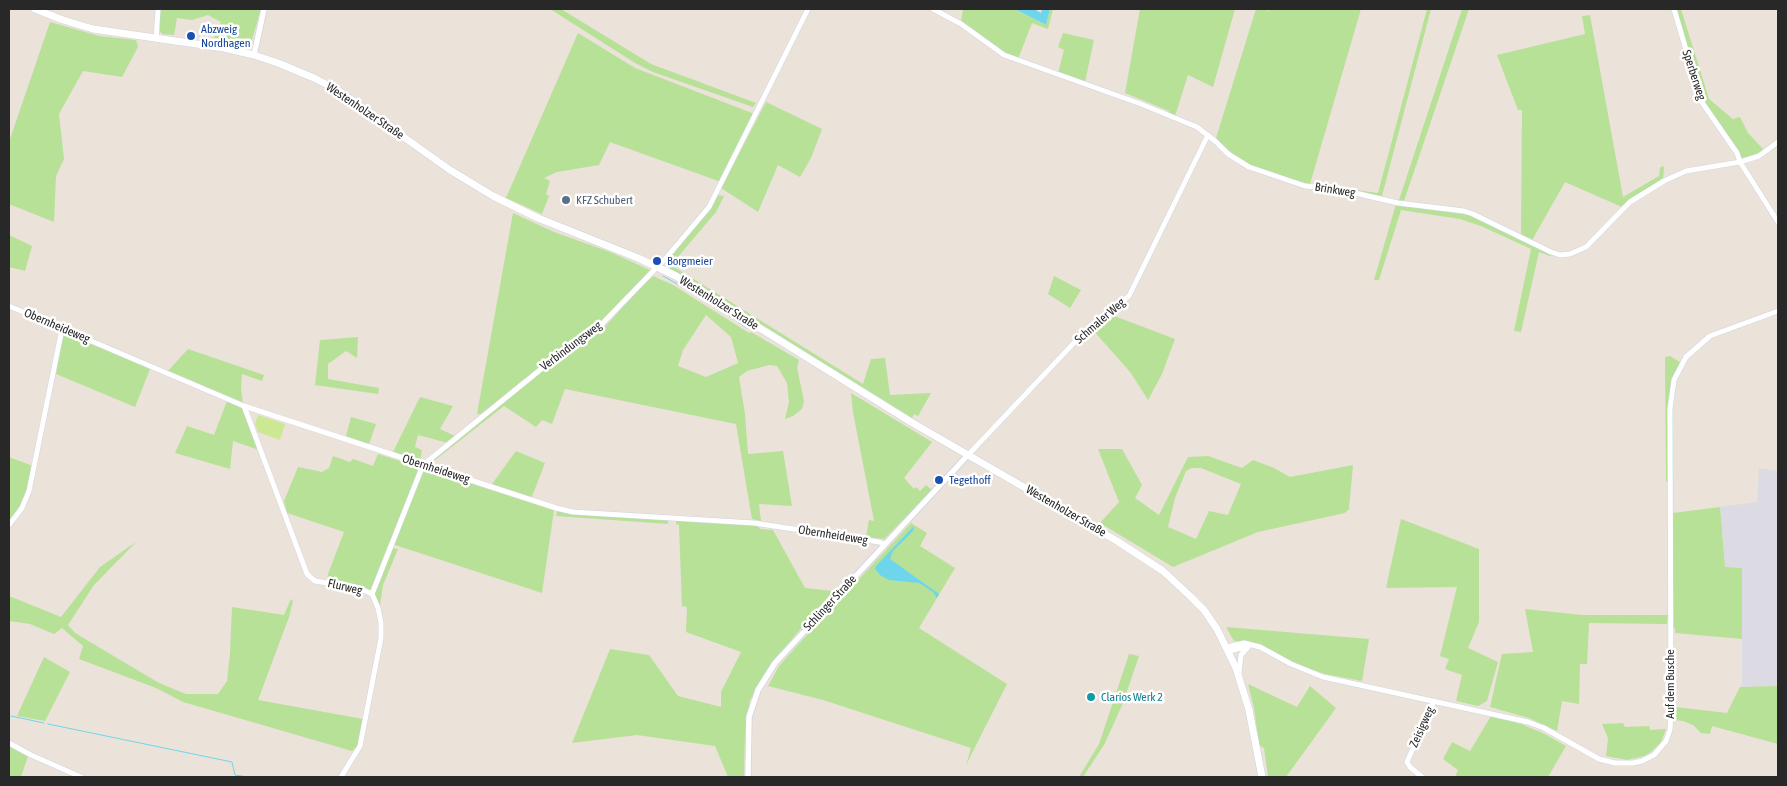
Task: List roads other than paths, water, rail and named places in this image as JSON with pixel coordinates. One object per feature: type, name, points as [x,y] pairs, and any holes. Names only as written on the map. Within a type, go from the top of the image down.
[{"type":"main road","name":"Westenholzer Straße","points":[[35,9],[92,29],[224,48],[254,55],[298,71],[339,92],[450,170],[493,196],[538,218],[619,249],[693,286],[804,356],[968,455],[1117,541],[1163,572],[1190,596],[1204,610],[1228,649],[1240,678],[1249,710],[1262,777]]},
{"type":"street","points":[[156,39],[158,9]]},
{"type":"street","points":[[254,55],[264,9]]},
{"type":"street","name":"Verbindungsweg","points":[[372,594],[423,465],[568,348],[598,328],[658,267],[709,206],[808,9]]},
{"type":"street","name":"Brinkweg","points":[[933,9],[960,24],[1004,55],[1140,104],[1197,127],[1236,160],[1249,167],[1305,186],[1338,189],[1398,202],[1473,214],[1550,252],[1560,255],[1570,254],[1586,247],[1630,202],[1664,182],[1686,171],[1740,162],[1759,156],[1778,142]]},
{"type":"street","name":"Sperberweg","points":[[1674,9],[1701,101],[1737,154],[1740,162]]},
{"type":"street","name":"Schmaler Weg","points":[[968,455],[1088,328],[1129,296],[1208,135]]},
{"type":"street","points":[[1740,162],[1778,222]]},
{"type":"street","name":"Obernheideweg","points":[[9,306],[244,406],[556,508],[573,512],[754,523],[884,544]]},
{"type":"street","name":"Auf dem Busche","points":[[1250,646],[1260,647],[1309,672],[1324,677],[1528,722],[1544,728],[1587,754],[1599,759],[1615,763],[1642,761],[1654,755],[1661,747],[1670,730],[1670,409],[1674,380],[1686,357],[1710,336],[1778,311]]},
{"type":"street","points":[[9,525],[22,508],[29,491],[62,328]]},
{"type":"street","name":"Flurweg","points":[[244,406],[307,574],[315,581],[359,588],[372,594],[378,608],[381,638],[360,746],[341,777]]},
{"type":"street","name":"Schlinger Straße","points":[[748,777],[749,717],[758,690],[766,676],[779,657],[968,455]]},
{"type":"street","points":[[1228,649],[1250,646]]},
{"type":"street","points":[[1240,678],[1241,655],[1250,646]]},
{"type":"street","name":"Zeisigweg","points":[[1422,777],[1407,762],[1434,701]]},
{"type":"street","points":[[9,743],[81,777]]},
{"type":"water","points":[[1015,9],[1034,9],[1041,13],[1042,9],[1050,9],[1046,25]]},
{"type":"water","points":[[913,527],[913,531],[893,551],[890,559],[939,594],[937,598],[933,592],[919,583],[889,580],[880,575],[875,569]]},
{"type":"waterway","points":[[663,276],[701,297],[747,328]]},
{"type":"waterway","points":[[11,716],[44,723]]},
{"type":"waterway","points":[[48,724],[232,762],[235,775],[248,777]]},
{"type":"place","name":"Abzweig Nordhagen","points":[[191,36]]},
{"type":"place","name":"KFZ Schubert","points":[[566,200]]},
{"type":"place","name":"Borgmeier","points":[[657,261]]},
{"type":"place","name":"Tegethoff","points":[[939,480]]},
{"type":"place","name":"Clarios Werk 2","points":[[1091,697]]}]
